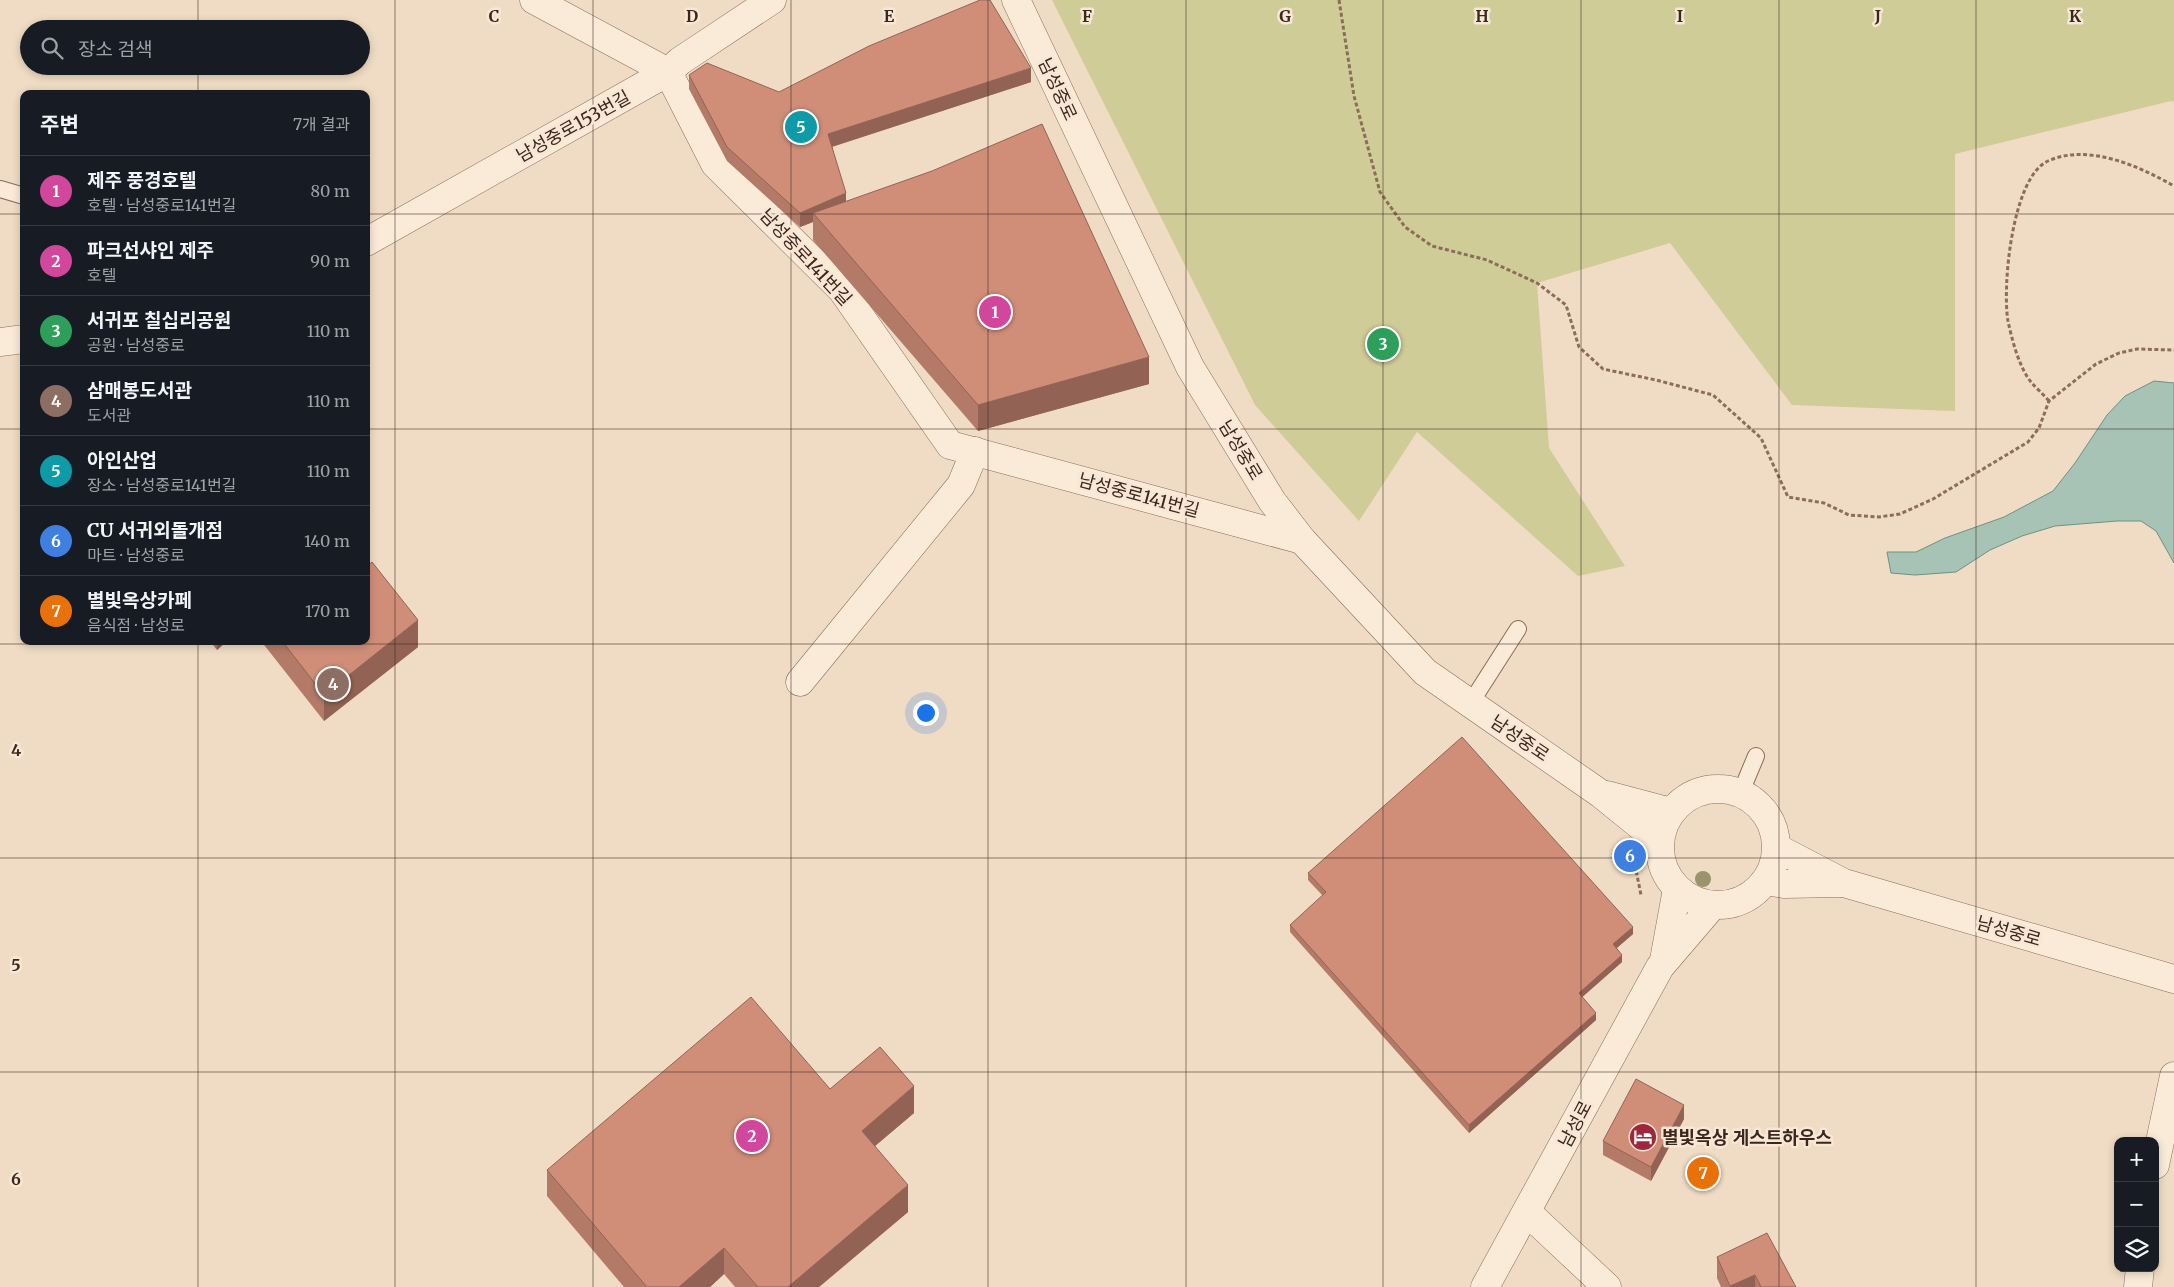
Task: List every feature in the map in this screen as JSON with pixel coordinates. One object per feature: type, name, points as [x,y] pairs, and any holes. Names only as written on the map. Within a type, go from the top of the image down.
[{"type":"street","points":[[534,0],[668,72]]},
{"type":"street","name":"남성중로153번길","points":[[370,240],[668,72],[680,61],[772,0]]},
{"type":"street","name":"남성중로","points":[[1016,0],[1190,367],[1272,502],[1302,540],[1425,672],[1601,794],[1659,841]]},
{"type":"street","name":"남성중로141번길","points":[[668,72],[715,164],[842,290],[950,445],[1302,540]]},
{"type":"street","points":[[0,342],[20,340]]},
{"type":"street","points":[[800,682],[961,485],[975,451]]},
{"type":"street","points":[[1722,788],[1741,792],[1756,802],[1767,815],[1775,830],[1777,848],[1774,864],[1765,882],[1758,890],[1744,899],[1730,904],[1713,906],[1688,897],[1677,889],[1666,875],[1660,859],[1659,841],[1661,830],[1670,812],[1685,798],[1702,790],[1722,788]]},
{"type":"street","name":"남성중로","points":[[1601,794],[1670,812]]},
{"type":"street","name":"남성중로","points":[[1777,848],[1844,883],[2174,979]]},
{"type":"street","name":"남성중로","points":[[1765,882],[1784,884],[1844,883]]},
{"type":"street","name":"남성로","points":[[1664,960],[1677,889]]},
{"type":"street","name":"남성로","points":[[1485,1287],[1664,960],[1713,906]]},
{"type":"street","points":[[2159,1146],[2174,1076]]},
{"type":"street","points":[[1527,1212],[1607,1287]]},
{"type":"street","points":[[2138,1287],[2140,1272]]},
{"type":"lane","points":[[0,189],[20,195]]},
{"type":"lane","points":[[1470,704],[1518,628]]},
{"type":"lane","points":[[1741,792],[1756,756]]},
{"type":"path","points":[[1339,0],[1354,96],[1380,192],[1405,228],[1432,246],[1488,260],[1537,283],[1566,305],[1579,347],[1603,368],[1713,396],[1761,438],[1788,497],[1824,503],[1849,515],[1879,517],[1900,514],[1933,498],[2028,442],[2039,428],[2049,401],[2096,364],[2119,353],[2137,349],[2174,350]]},
{"type":"path","points":[[2049,401],[2030,380],[2016,350],[2008,320],[2006,281],[2012,233],[2031,176],[2046,162],[2067,155],[2100,156],[2153,174],[2174,186]]},
{"type":"path","points":[[1635,864],[1642,899]]},
{"type":"shaded area","points":[[1052,0],[2174,0],[2174,102],[2171,101],[1955,154],[1955,411],[1792,405],[1670,243],[1537,283],[1549,448],[1625,566],[1578,576],[1417,432],[1359,521],[1255,405]]},
{"type":"shaded area","points":[[2154,381],[2174,383],[2174,563],[2156,531],[2141,521],[2117,521],[2055,526],[2022,536],[1990,550],[1956,572],[1915,575],[1891,573],[1887,552],[1916,552],[1945,538],[2004,517],[2053,491],[2075,463],[2107,415],[2125,396]]},
{"type":"building","points":[[980,0],[990,0],[1031,68],[828,134],[846,193],[800,213],[727,147],[689,75],[707,63],[779,92],[869,46]]},
{"type":"building","points":[[1042,124],[1149,357],[978,405],[813,213],[932,171]]},
{"type":"building","points":[[372,562],[418,620],[324,695],[285,645],[370,645],[370,564]]},
{"type":"building","points":[[1462,737],[1633,927],[1613,944],[1622,955],[1579,993],[1596,1013],[1469,1125],[1290,925],[1326,892],[1308,873]]},
{"type":"building","points":[[751,997],[830,1089],[880,1047],[914,1086],[862,1131],[908,1185],[788,1287],[758,1287],[724,1248],[679,1287],[647,1287],[547,1170]]},
{"type":"building","name":"별빛옥상 게스트하우스","points":[[1636,1079],[1684,1105],[1651,1167],[1603,1141]]},
{"type":"building","points":[[1767,1233],[1796,1287],[1761,1287],[1755,1275],[1730,1286],[1717,1257]]},
{"type":"place","name":"아인산업","points":[[801,127]]},
{"type":"place","name":"제주 풍경호텔","points":[[995,312]]},
{"type":"place","name":"서귀포 칠십리공원","points":[[1383,344]]},
{"type":"place","name":"삼매봉도서관","points":[[333,684]]},
{"type":"place","name":"CU 서귀외돌개점","points":[[1630,856]]},
{"type":"place","name":"파크선샤인 제주","points":[[752,1136]]},
{"type":"place","name":"별빛옥상 게스트하우스","points":[[1643,1137]]},
{"type":"place","name":"별빛옥상카페","points":[[1703,1173]]}]
